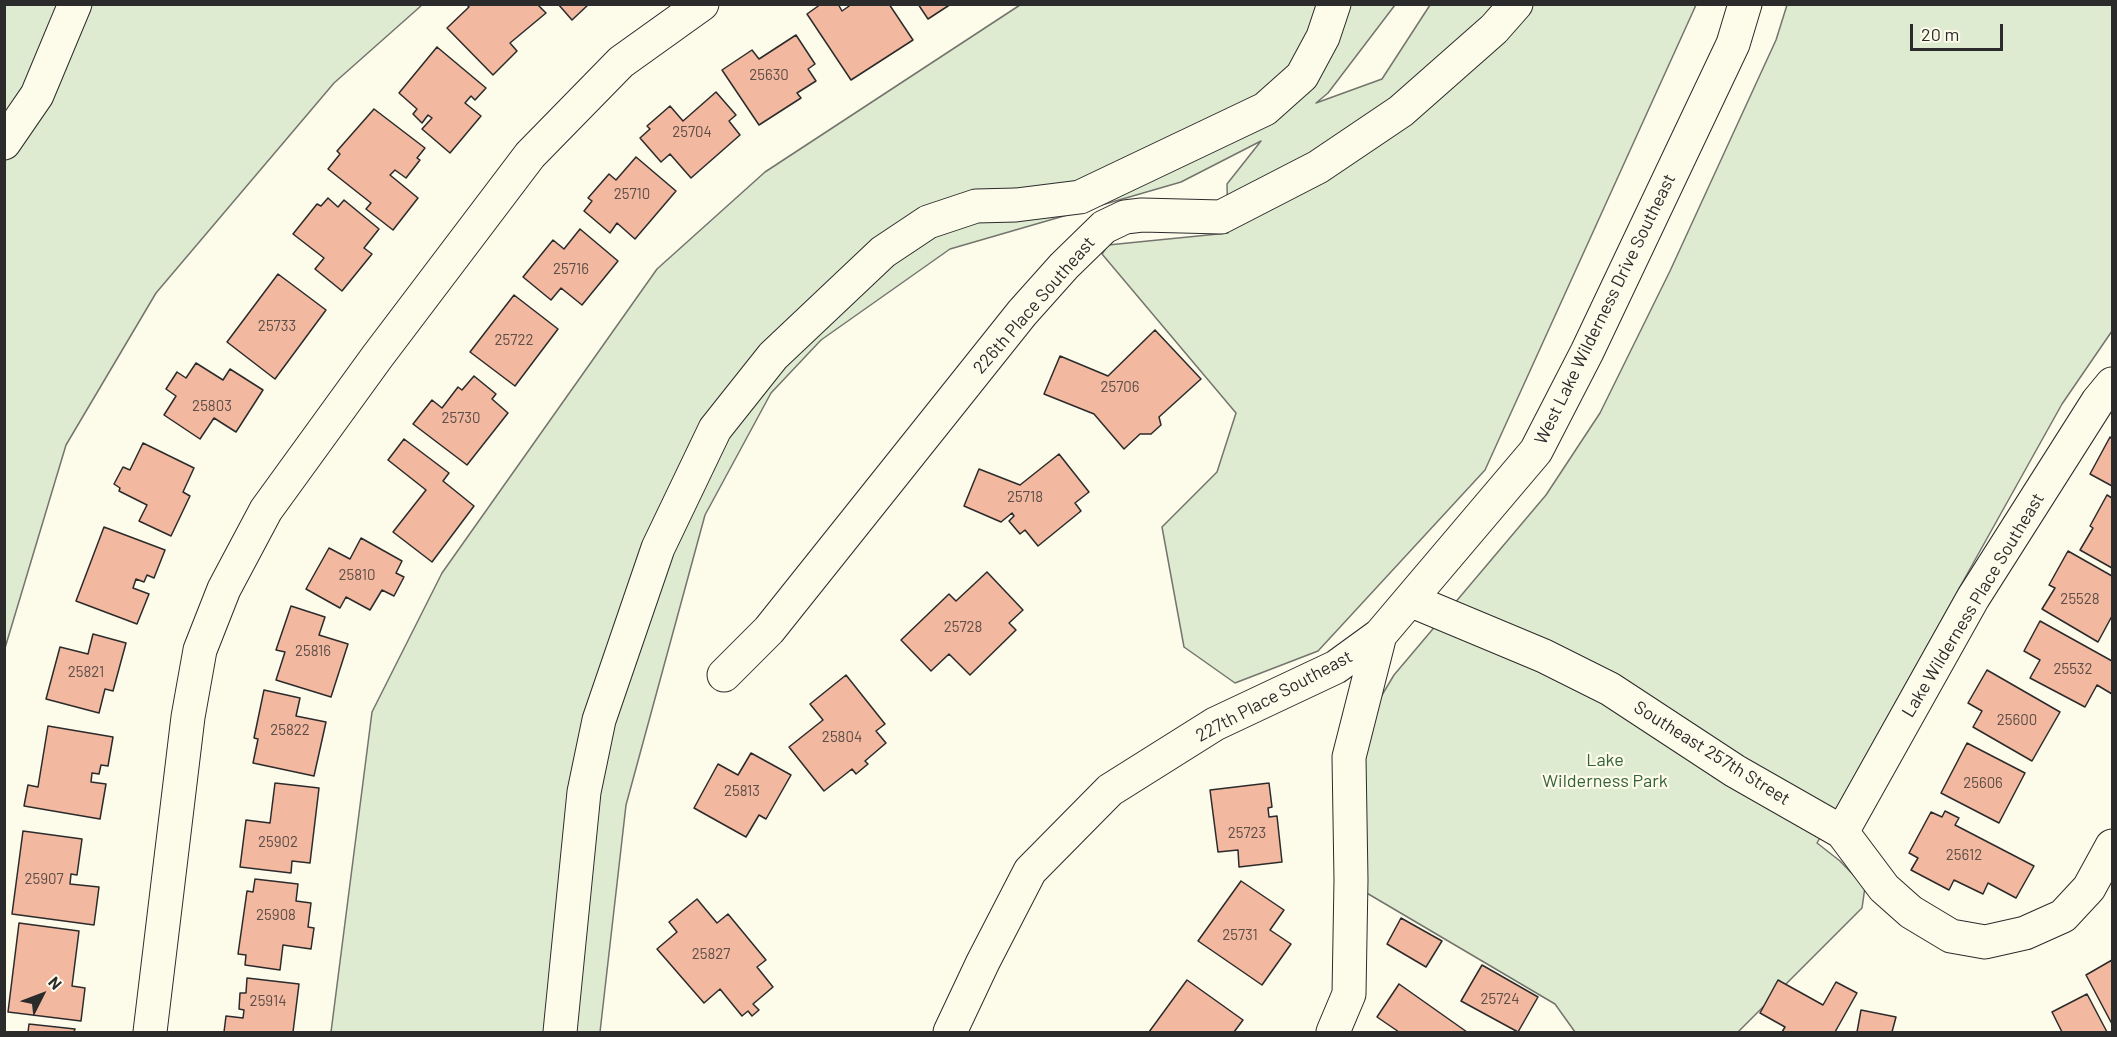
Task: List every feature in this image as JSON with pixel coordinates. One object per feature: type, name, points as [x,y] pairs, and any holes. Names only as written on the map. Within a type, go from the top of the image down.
[{"type":"street","points":[[4,143],[38,95],[75,4]]},
{"type":"street","points":[[150,1032],[188,717],[200,650],[224,589],[266,510],[377,357],[530,155],[621,62],[702,4]]},
{"type":"street","points":[[560,1032],[584,792],[599,720],[658,549],[715,429],[773,356],[883,252],[928,222],[976,206],[1016,205],[1080,197],[1265,109],[1302,76],[1323,37],[1335,4]]},
{"type":"street","name":"226th Place Southeast","points":[[723,675],[769,630],[1022,313],[1064,266],[1104,227],[1125,217],[1143,214],[1221,217],[1318,166],[1401,111],[1494,29],[1515,4]]},
{"type":"street","name":"West Lake Wilderness Drive Southeast","points":[[1333,1032],[1349,994],[1351,880],[1349,757],[1380,635],[1536,451],[1587,352],[1733,44],[1745,4]]},
{"type":"street","name":"Lake Wilderness Place Southeast","points":[[1842,832],[1973,597],[2098,401],[2112,384]]},
{"type":"street","name":"Southeast 257th Street","points":[[1410,600],[1544,656],[1610,689],[1735,771],[1842,832],[1884,888],[1911,912],[1951,936],[1985,942],[2025,933],[2063,916],[2090,888],[2112,846]]},
{"type":"street","name":"227th Place Southeast","points":[[950,1032],[1030,871],[1110,790],[1215,724],[1336,667],[1380,635]]},
{"type":"green space","points":[[5,5],[422,5],[334,83],[156,293],[66,445],[5,648]]},
{"type":"green space","points":[[1020,5],[1395,5],[1328,93],[1316,103],[1382,79],[1430,5],[1696,5],[1485,470],[1318,651],[1235,683],[1184,647],[1162,527],[1217,472],[1236,413],[1102,254],[1108,245],[1228,233],[1227,184],[1261,141],[1181,182],[950,249],[821,340],[771,393],[705,515],[626,805],[600,1032],[331,1032],[372,712],[442,573],[657,269],[765,172]]},
{"type":"green space","name":"Lake Wilderness Park","points":[[1787,5],[2112,5],[2112,331],[2062,404],[1817,843],[1840,861],[1865,887],[1862,908],[1738,1032],[1575,1032],[1555,1004],[1365,892],[1356,793],[1376,705],[1394,675],[1546,495],[1600,413],[1670,271],[1776,40]]},
{"type":"building","points":[[466,4],[537,4],[546,13],[510,43],[517,51],[493,75],[447,28],[469,7]]},
{"type":"building","points":[[558,4],[589,4],[572,20]]},
{"type":"building","points":[[821,4],[838,4],[842,11],[852,4],[889,4],[913,40],[851,80],[807,14]]},
{"type":"building","points":[[918,4],[951,4],[928,19]]},
{"type":"building","points":[[796,35],[815,64],[808,69],[816,81],[797,93],[801,98],[759,125],[722,70],[752,50],[759,59]]},
{"type":"building","points":[[437,47],[486,88],[475,100],[471,96],[465,103],[481,116],[450,153],[422,129],[432,118],[428,115],[422,123],[413,114],[417,109],[399,93]]},
{"type":"building","points":[[716,92],[736,115],[729,121],[740,135],[691,178],[670,154],[661,162],[640,138],[650,129],[647,126],[670,106],[683,121]]},
{"type":"building","points":[[374,109],[425,148],[417,158],[420,160],[406,178],[395,170],[390,175],[418,198],[393,230],[366,209],[371,203],[328,169],[340,154],[337,151]]},
{"type":"building","points":[[636,157],[676,191],[635,239],[617,223],[610,233],[584,211],[592,201],[588,198],[609,174],[616,180]]},
{"type":"building","points":[[328,198],[338,207],[344,200],[379,229],[364,248],[372,254],[342,291],[315,269],[324,258],[293,234],[317,204],[321,206]]},
{"type":"building","points":[[580,229],[618,261],[582,305],[561,288],[551,300],[523,277],[553,240],[564,249]]},
{"type":"building","points":[[278,274],[326,310],[275,379],[227,342]]},
{"type":"building","points":[[514,295],[558,329],[515,386],[470,352]]},
{"type":"building","points":[[1155,330],[1201,379],[1159,417],[1161,425],[1151,434],[1140,434],[1124,449],[1094,414],[1044,394],[1060,356],[1108,376]]},
{"type":"building","points":[[196,363],[223,380],[230,369],[263,390],[236,432],[214,418],[200,439],[164,415],[176,396],[166,389],[177,372],[186,378]]},
{"type":"building","points":[[474,376],[496,394],[492,399],[508,413],[467,465],[413,424],[432,400],[442,408],[458,387],[462,390]]},
{"type":"building","points":[[2110,437],[2112,439],[2112,486],[2090,474]]},
{"type":"building","points":[[404,439],[449,473],[443,481],[474,506],[432,562],[393,532],[426,490],[388,460]]},
{"type":"building","points":[[143,443],[194,468],[183,492],[190,496],[171,536],[139,521],[147,505],[119,491],[120,488],[114,484],[123,467],[130,470]]},
{"type":"building","points":[[1059,454],[1089,492],[1075,503],[1081,511],[1038,546],[1025,530],[1020,534],[1009,521],[1014,516],[1012,513],[1001,522],[964,506],[979,469],[1020,485]]},
{"type":"building","points":[[2107,495],[2112,498],[2112,568],[2080,550],[2093,528],[2090,526]]},
{"type":"building","points":[[104,527],[165,550],[154,578],[147,575],[144,582],[136,579],[133,588],[149,594],[137,624],[76,601]]},
{"type":"building","points":[[361,538],[402,561],[396,573],[404,577],[394,596],[382,590],[370,610],[346,597],[340,608],[306,589],[329,548],[350,559]]},
{"type":"building","points":[[2068,551],[2112,576],[2112,616],[2098,642],[2042,609],[2055,588],[2049,585]]},
{"type":"building","points":[[987,572],[1023,610],[1009,623],[1016,630],[970,675],[949,654],[931,671],[901,640],[949,594],[956,601]]},
{"type":"building","points":[[291,606],[325,617],[319,635],[348,644],[331,697],[276,680],[285,652],[276,650]]},
{"type":"building","points":[[2040,621],[2112,661],[2112,694],[2097,685],[2085,707],[2030,678],[2040,660],[2024,651]]},
{"type":"building","points":[[93,634],[126,643],[113,691],[105,689],[99,713],[46,699],[60,647],[88,654]]},
{"type":"building","points":[[1987,670],[2060,712],[2032,761],[1973,727],[1982,711],[1968,703]]},
{"type":"building","points":[[846,675],[885,724],[876,731],[886,743],[865,761],[868,764],[856,774],[852,769],[824,791],[789,747],[823,720],[810,704]]},
{"type":"building","points":[[264,690],[300,698],[296,716],[326,722],[314,776],[253,763],[258,739],[254,738]]},
{"type":"building","points":[[48,726],[113,737],[108,766],[101,765],[99,774],[92,773],[91,782],[106,784],[100,819],[24,806],[28,785],[38,787]]},
{"type":"building","points":[[1967,743],[2025,773],[1999,823],[1941,793]]},
{"type":"building","points":[[751,753],[791,775],[766,819],[759,815],[746,837],[694,808],[718,764],[738,775]]},
{"type":"building","points":[[275,783],[319,788],[310,863],[292,861],[291,873],[240,867],[246,820],[270,823]]},
{"type":"building","points":[[1269,783],[1272,807],[1268,808],[1269,817],[1277,816],[1282,862],[1239,867],[1238,850],[1218,852],[1210,790]]},
{"type":"building","points":[[1945,811],[1959,818],[1955,825],[2034,866],[2016,898],[1988,883],[1983,894],[1954,880],[1949,890],[1911,870],[1918,858],[1909,853],[1931,812],[1942,817]]},
{"type":"building","points":[[23,831],[82,839],[77,875],[71,874],[70,884],[99,887],[94,925],[12,914]]},
{"type":"building","points":[[255,879],[298,884],[296,901],[311,903],[308,927],[314,928],[311,949],[283,945],[280,970],[245,965],[246,955],[238,954],[247,891],[253,892]]},
{"type":"building","points":[[1241,881],[1284,910],[1270,930],[1291,944],[1262,985],[1198,941]]},
{"type":"building","points":[[697,899],[717,923],[728,914],[766,960],[757,967],[773,987],[753,1004],[759,1010],[752,1016],[748,1011],[742,1016],[720,989],[704,1003],[657,949],[677,932],[669,922]]},
{"type":"building","points":[[1401,918],[1442,941],[1426,967],[1387,944]]},
{"type":"building","points":[[19,923],[79,931],[72,986],[85,988],[81,1021],[8,1012]]},
{"type":"building","points":[[2112,960],[2112,1024],[2086,975]]},
{"type":"building","points":[[1482,965],[1538,997],[1518,1032],[1461,1001]]},
{"type":"building","points":[[247,978],[299,984],[293,1032],[224,1032],[226,1016],[243,1018],[244,1010],[239,1009],[240,993],[246,993]]},
{"type":"building","points":[[1187,980],[1243,1020],[1234,1032],[1149,1032]]},
{"type":"building","points":[[1778,980],[1823,1005],[1836,982],[1857,993],[1835,1032],[1782,1032],[1785,1027],[1760,1013]]},
{"type":"building","points":[[1399,984],[1467,1032],[1399,1032],[1377,1017]]},
{"type":"building","points":[[2087,994],[2107,1032],[2062,1032],[2052,1012]]},
{"type":"building","points":[[1861,1010],[1896,1017],[1892,1032],[1857,1032]]},
{"type":"building","points":[[29,1024],[75,1029],[74,1032],[28,1032]]}]
